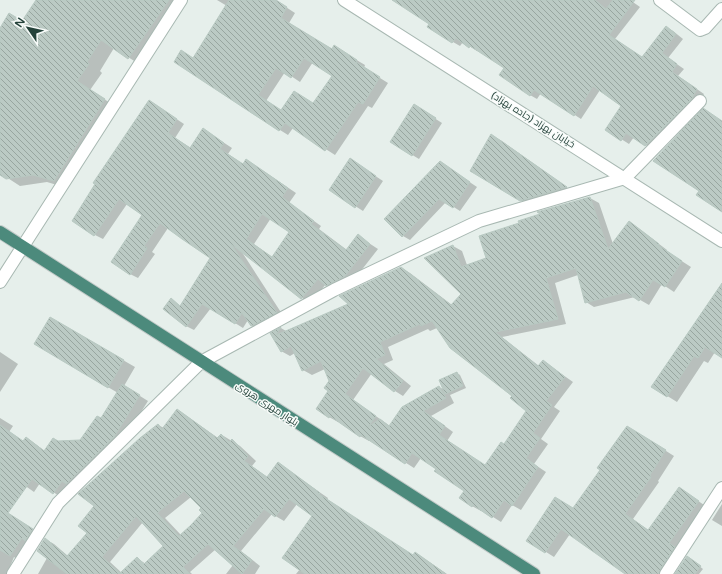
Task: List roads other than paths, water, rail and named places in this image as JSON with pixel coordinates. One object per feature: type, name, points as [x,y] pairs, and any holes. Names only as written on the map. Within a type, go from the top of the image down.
[{"type":"highway","name":"بلوار مهری هروی","points":[[0,232],[534,574]]},
{"type":"street","points":[[0,282],[182,0]]},
{"type":"street","name":"خیابان بهزاد (جاده بهزاد)","points":[[344,0],[722,240]]},
{"type":"street","points":[[660,0],[700,30],[705,28],[722,9]]},
{"type":"street","points":[[12,574],[58,503],[201,362],[334,290],[479,221],[625,178],[700,101]]},
{"type":"street","points":[[666,574],[722,488]]}]
